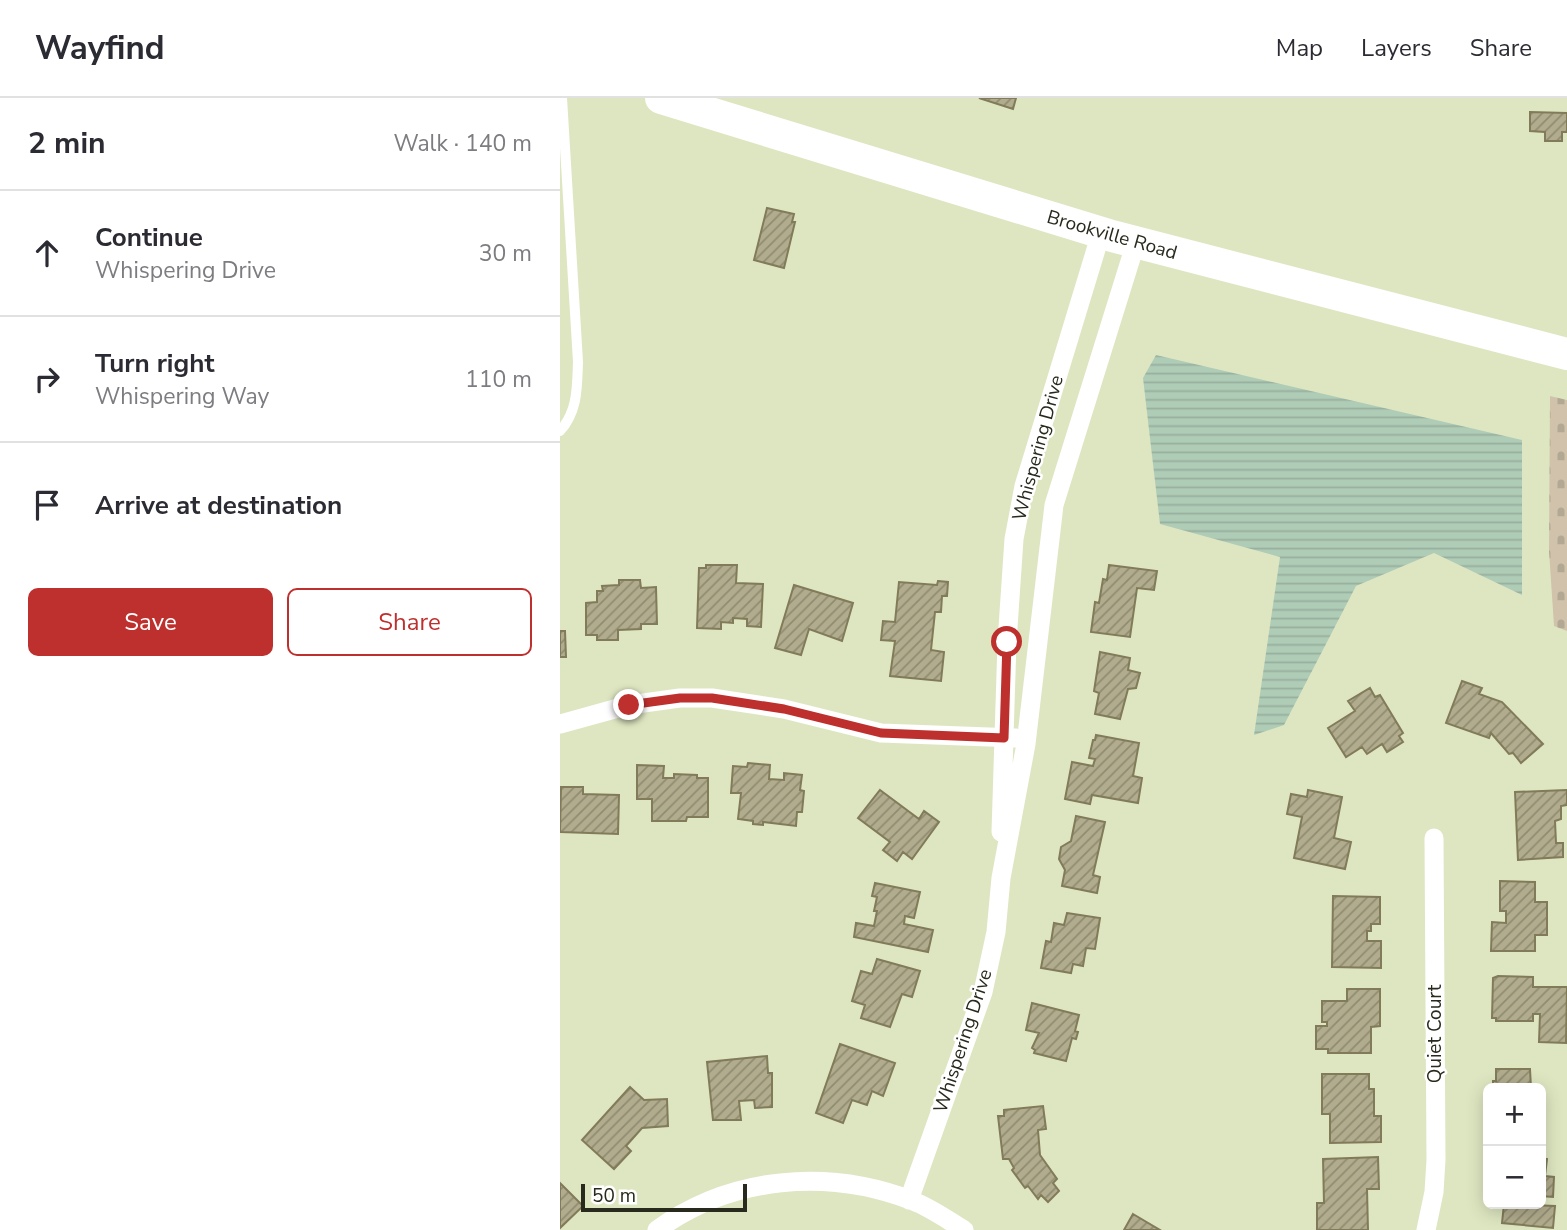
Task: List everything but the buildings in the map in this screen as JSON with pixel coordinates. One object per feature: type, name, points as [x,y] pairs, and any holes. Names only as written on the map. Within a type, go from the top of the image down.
[{"type":"main road","name":"Brookville Road","points":[[661,98],[1101,233],[1567,354]]},
{"type":"street","name":"Whispering Drive","points":[[909,1200],[983,992],[996,932],[1001,878],[1009,602],[1014,539],[1024,486],[1101,233]]},
{"type":"street","name":"Whispering Drive","points":[[1001,878],[1027,738],[1054,505],[1136,242]]},
{"type":"street","points":[[1009,602],[1042,604]]},
{"type":"street","points":[[560,724],[629,705],[680,698],[712,698],[784,709],[881,733],[1027,738]]},
{"type":"street","name":"Quiet Court","points":[[1426,1230],[1434,1192],[1436,1160],[1434,838]]},
{"type":"street","points":[[657,1230],[682,1214],[721,1196],[752,1186],[812,1180],[853,1184],[909,1200],[964,1230]]},
{"type":"lane","points":[[560,430],[567,423],[577,398],[578,362],[562,98]]},
{"type":"green space","points":[[1550,396],[1567,400],[1567,631],[1554,626],[1549,551]]},
{"type":"shaded area","points":[[1156,355],[1522,440],[1522,595],[1434,553],[1356,586],[1284,725],[1254,735],[1280,557],[1160,524],[1143,378]]},
{"type":"route","points":[[629,705],[680,698],[712,698],[784,709],[881,733],[1004,738],[1007,642]]}]
